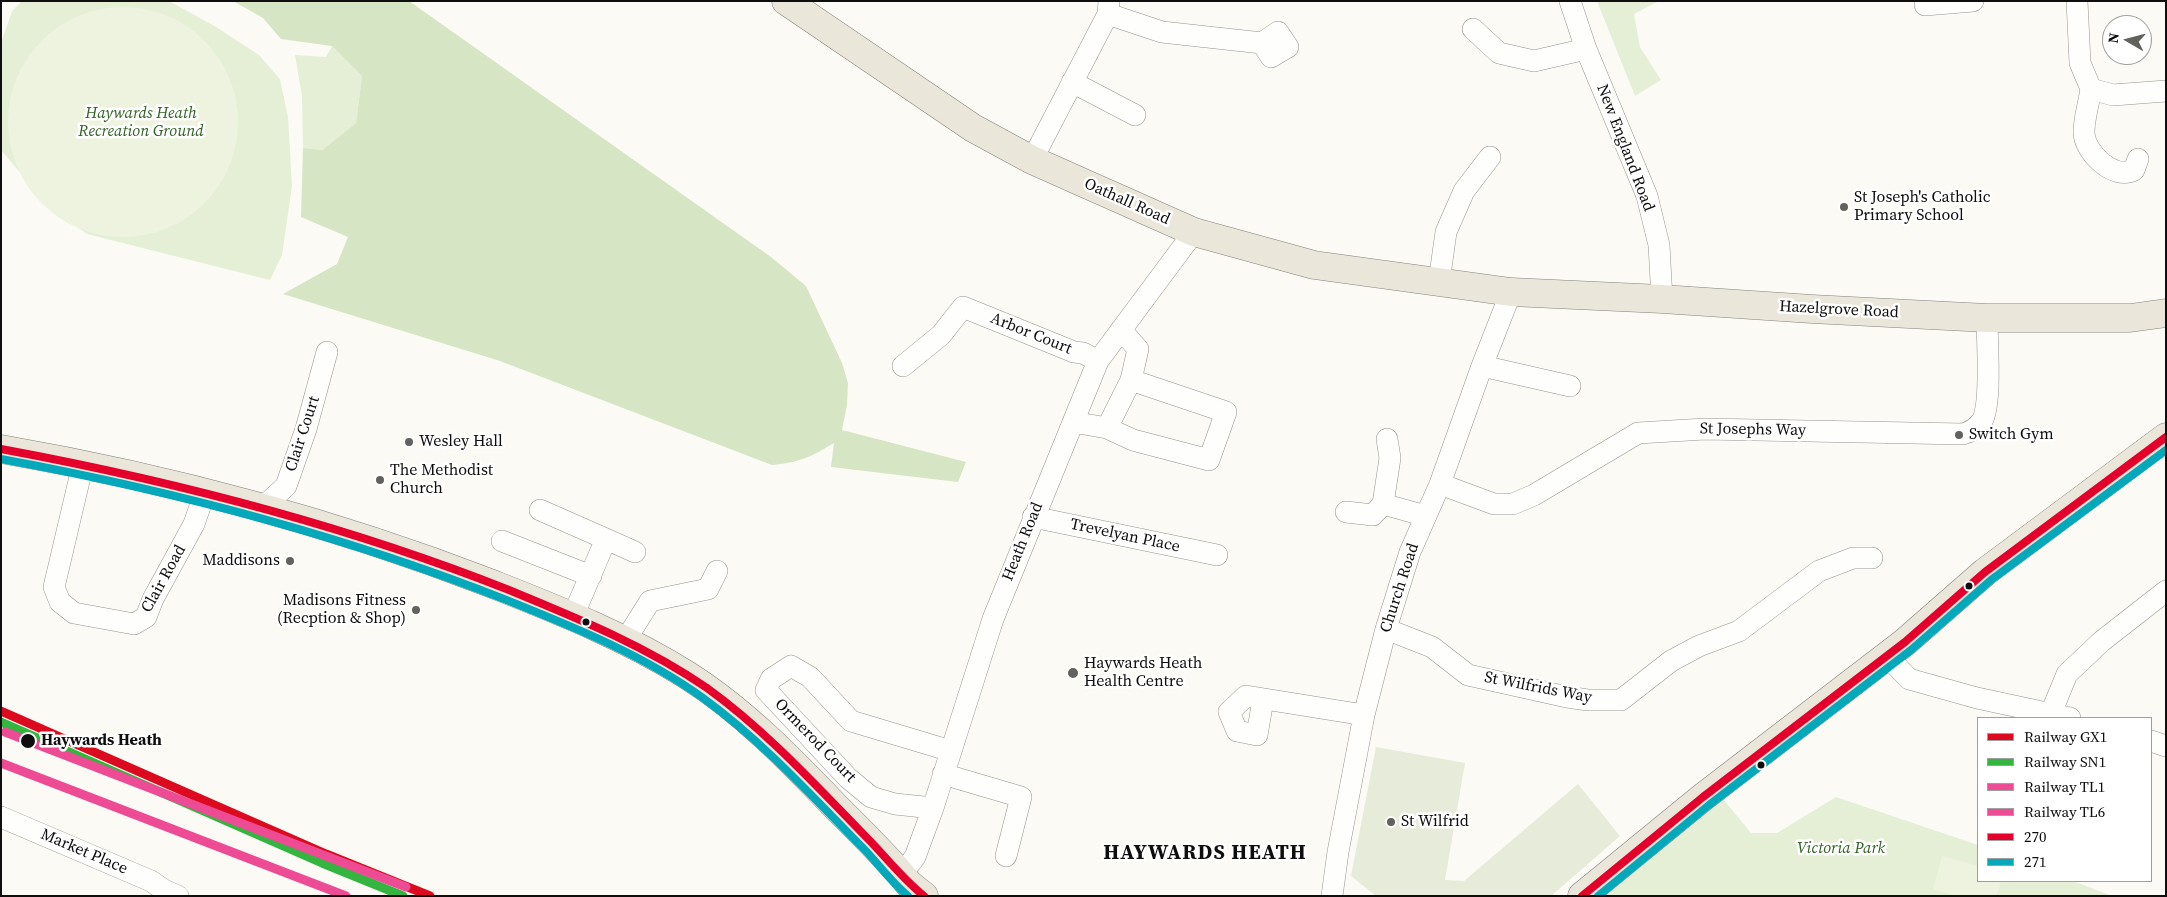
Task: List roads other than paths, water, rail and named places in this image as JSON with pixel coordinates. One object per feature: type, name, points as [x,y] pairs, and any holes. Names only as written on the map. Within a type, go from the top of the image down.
[{"type":"main road","name":"Oathall Road","points":[[786,1],[973,128],[1032,160],[1194,232],[1314,265],[1511,292]]},
{"type":"main road","name":"Hazelgrove Road","points":[[1511,292],[1987,318],[2130,318],[2166,313]]},
{"type":"main road","points":[[1582,896],[1703,797],[1887,656],[1986,572],[2166,437]]},
{"type":"main road","points":[[1,449],[82,464],[263,507],[427,559],[572,616],[625,641],[688,676],[775,744],[909,884],[924,896]]},
{"type":"street","name":"New England Road","points":[[1570,1],[1586,49],[1648,196],[1658,245],[1662,299]]},
{"type":"street","points":[[1925,5],[1973,1]]},
{"type":"street","points":[[2076,1],[2080,63],[2091,89],[2084,133],[2092,151],[2112,169],[2122,173],[2134,170],[2138,159]]},
{"type":"street","points":[[1032,160],[1108,8],[1162,32],[1262,42]]},
{"type":"street","points":[[1473,29],[1499,53],[1534,61],[1586,49]]},
{"type":"street","points":[[1072,82],[1135,115]]},
{"type":"street","points":[[2091,89],[2113,95],[2166,91]]},
{"type":"street","points":[[1439,282],[1446,232],[1464,191],[1490,157]]},
{"type":"street","name":"Heath Road","points":[[901,875],[915,857],[933,808],[992,619],[1098,361],[1194,232]]},
{"type":"street","name":"Church Road","points":[[1332,896],[1338,852],[1364,715],[1386,629],[1410,552],[1440,484],[1482,366],[1511,292]]},
{"type":"street","name":"Arbor Court","points":[[903,366],[941,335],[963,307],[1074,352],[1083,353],[1098,361]]},
{"type":"street","name":"St Josephs Way","points":[[1440,484],[1494,504],[1514,504],[1534,495],[1638,432],[1705,430],[1963,434],[1972,431],[1982,421],[1986,406],[1987,318]]},
{"type":"street","points":[[1107,428],[1131,380],[1138,349],[1122,330]]},
{"type":"street","name":"Clair Court","points":[[263,507],[286,486],[306,429],[327,352]]},
{"type":"street","points":[[1482,366],[1570,386]]},
{"type":"street","points":[[1073,422],[1107,428],[1133,440],[1209,460],[1226,412],[1131,380]]},
{"type":"street","points":[[1346,512],[1374,515],[1383,504],[1390,458],[1387,439]]},
{"type":"street","name":"Clair Road","points":[[82,464],[54,587],[60,602],[74,613],[134,624],[146,617],[153,599],[194,524],[205,492]]},
{"type":"street","points":[[1383,504],[1426,516]]},
{"type":"street","points":[[540,510],[635,552]]},
{"type":"street","name":"Trevelyan Place","points":[[1033,517],[1217,555]]},
{"type":"street","points":[[572,616],[606,539]]},
{"type":"street","points":[[502,541],[591,576]]},
{"type":"street","name":"St Wilfrids Way","points":[[1386,629],[1432,647],[1468,675],[1566,697],[1588,700],[1621,700],[1671,661],[1699,646],[1739,631],[1819,571],[1853,558],[1872,558]]},
{"type":"street","points":[[625,641],[650,600],[708,589],[717,571]]},
{"type":"street","points":[[1887,656],[1909,679],[1977,698],[2060,716],[2068,674],[2102,641],[2166,591]]},
{"type":"street","name":"Ormerod Court","points":[[933,808],[895,804],[871,797],[848,778],[766,690],[771,679],[791,666],[810,677],[851,721],[951,751]]},
{"type":"street","points":[[1263,700],[1364,715]]},
{"type":"street","points":[[2152,741],[2166,746]]},
{"type":"street","points":[[944,774],[1021,797],[1006,856]]},
{"type":"street","name":"Market Place","points":[[1,817],[151,880],[170,894]]},
{"type":"rail line","name":"GX1","points":[[1,711],[326,854],[430,896]]},
{"type":"rail line","name":"SN1","points":[[1,722],[322,863],[403,896]]},
{"type":"rail line","name":"TL1","points":[[5,732],[406,887]]},
{"type":"rail line","name":"TL6","points":[[1,763],[346,896]]},
{"type":"place","name":"St Joseph's Catholic Primary School","points":[[1844,207]]},
{"type":"place","name":"Switch Gym","points":[[1959,435]]},
{"type":"place","name":"Wesley Hall","points":[[409,442]]},
{"type":"place","name":"The Methodist Church","points":[[380,480]]},
{"type":"place","name":"Maddisons","points":[[290,561]]},
{"type":"place","name":"Madisons Fitness (Recption & Shop)","points":[[416,610]]},
{"type":"place","name":"Haywards Heath Health Centre","points":[[1073,673]]},
{"type":"place","name":"Haywards Heath","points":[[28,741]]},
{"type":"place","name":"St Wilfrid","points":[[1391,822]]},
{"type":"district","name":"HAYWARDS HEATH","points":[[1205,854]]},
{"type":"park label","name":"Haywards Heath Recreation Ground","points":[[141,123]]},
{"type":"park label","name":"Victoria Park","points":[[1841,849]]}]
